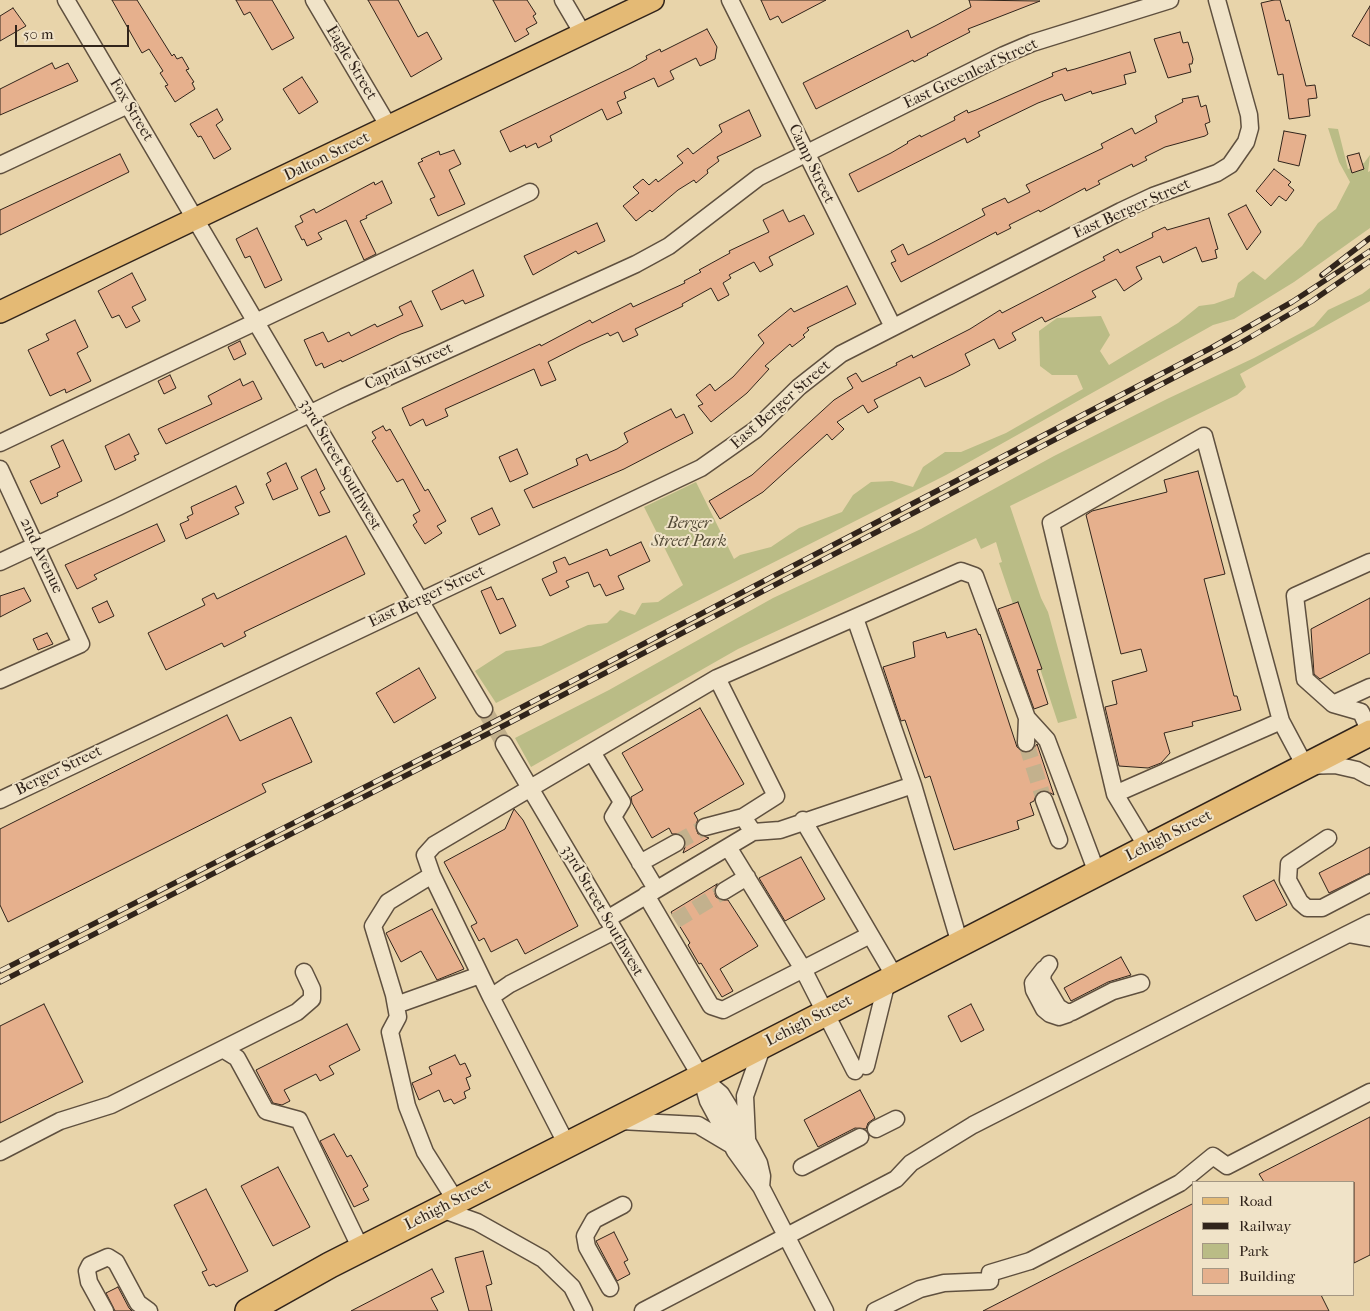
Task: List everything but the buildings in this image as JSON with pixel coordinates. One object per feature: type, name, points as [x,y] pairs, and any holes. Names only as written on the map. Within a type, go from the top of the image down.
[{"type":"highway","name":"Lehigh Street","points":[[248,1311],[361,1249],[700,1078],[1370,732]]},
{"type":"main road","name":"Dalton Street","points":[[0,312],[653,0]]},
{"type":"street","name":"Fox Street","points":[[66,0],[196,220]]},
{"type":"street","name":"Eagle Street","points":[[314,0],[389,127]]},
{"type":"street","points":[[563,0],[583,34]]},
{"type":"street","name":"Camp Street","points":[[730,0],[893,327]]},
{"type":"street","name":"East Greenleaf Street","points":[[807,154],[1004,55],[1032,43],[1170,0]]},
{"type":"street","name":"East Berger Street","points":[[117,743],[701,468],[755,430],[819,370],[847,351],[1129,207],[1186,182],[1217,173],[1230,165],[1246,142],[1250,128],[1249,115],[1218,0]]},
{"type":"street","points":[[0,166],[128,105]]},
{"type":"street","name":"Capital Street","points":[[0,562],[310,414],[636,264],[669,246],[760,177],[807,154]]},
{"type":"street","points":[[0,443],[530,192]]},
{"type":"street","name":"33rd Street Southwest","points":[[196,220],[484,709]]},
{"type":"street","points":[[1148,847],[1115,794],[1051,523],[1204,436],[1281,721],[1305,766],[1335,765],[1357,770],[1370,777]]},
{"type":"street","name":"2nd Avenue","points":[[0,469],[81,644],[0,680]]},
{"type":"street","points":[[1370,562],[1295,596],[1305,679],[1333,704],[1361,712],[1370,732]]},
{"type":"street","points":[[568,1145],[480,975],[432,875],[425,855],[434,845],[717,678],[961,571],[975,576],[1027,718],[1047,740],[1097,873]]},
{"type":"street","points":[[855,618],[912,785],[960,944]]},
{"type":"street","points":[[704,827],[743,817],[776,796],[717,678]]},
{"type":"street","points":[[1333,704],[1370,687]]},
{"type":"street","points":[[1026,743],[1027,718]]},
{"type":"street","points":[[1115,794],[1281,721]]},
{"type":"street","name":"Berger Street","points":[[0,800],[117,743]]},
{"type":"street","name":"33rd Street Southwest","points":[[504,744],[700,1078],[708,1101],[739,1143],[747,1171],[761,1187],[825,1311]]},
{"type":"street","points":[[592,752],[622,802],[614,817],[640,863],[651,892],[670,924],[711,1006],[723,1010],[870,935]]},
{"type":"street","points":[[491,997],[611,925],[651,892],[753,832],[780,830],[803,820],[912,785]]},
{"type":"street","points":[[1044,800],[1059,840]]},
{"type":"street","points":[[743,817],[753,832]]},
{"type":"street","points":[[728,847],[803,969],[824,1014],[860,1068],[891,979],[870,935],[803,820]]},
{"type":"street","points":[[1328,838],[1289,864],[1288,880],[1300,902],[1307,908],[1322,908],[1370,883]]},
{"type":"street","points":[[640,863],[676,843]]},
{"type":"street","points":[[432,875],[388,902],[373,926],[396,1005],[398,1017],[390,1032],[407,1106],[448,1205],[543,1259],[572,1287],[584,1311]]},
{"type":"street","points":[[724,891],[746,877]]},
{"type":"street","points":[[643,1311],[896,1179],[911,1163],[973,1125],[1370,923]]},
{"type":"street","points":[[1348,934],[1370,938]]},
{"type":"street","points":[[1049,964],[1042,973],[1042,980],[1058,1007],[1072,1012],[1114,991],[1141,983]]},
{"type":"street","points":[[0,1152],[60,1121],[111,1104],[224,1050],[297,1012],[312,999],[312,989],[304,972]]},
{"type":"street","points":[[396,1005],[480,975]]},
{"type":"street","points":[[615,1121],[698,1125],[739,1143],[745,1096],[763,1045]]},
{"type":"street","points":[[224,1050],[237,1058],[266,1111],[299,1120],[361,1249]]},
{"type":"street","points":[[876,1311],[920,1289],[944,1283],[990,1281],[990,1274],[1030,1261],[1180,1183],[1213,1156],[1227,1166],[1370,1092]]},
{"type":"street","points":[[876,1129],[896,1119]]},
{"type":"street","points":[[802,1167],[860,1137]]},
{"type":"street","points":[[610,1288],[587,1247],[585,1236],[594,1220],[623,1205]]},
{"type":"street","points":[[105,1311],[89,1282],[87,1271],[90,1265],[101,1258],[108,1257],[116,1262],[138,1304],[150,1311]]},
{"type":"green space","name":"Berger Street Park","points":[[1328,128],[1338,129],[1348,169],[1364,163],[1370,155],[1368,172],[1370,171],[1370,228],[1294,282],[1234,319],[1213,325],[946,475],[496,703],[475,671],[506,651],[541,646],[588,625],[607,623],[620,610],[635,615],[642,603],[658,602],[683,585],[644,507],[696,482],[734,559],[740,555],[771,547],[799,528],[842,512],[853,495],[871,482],[892,481],[913,487],[923,467],[945,452],[961,452],[1006,433],[1083,389],[1077,375],[1052,375],[1040,366],[1039,331],[1057,318],[1101,316],[1110,335],[1100,351],[1109,365],[1178,323],[1199,306],[1214,304],[1234,297],[1238,283],[1253,271],[1265,280],[1302,246],[1318,223],[1336,209],[1350,182],[1339,162]]},
{"type":"green space","points":[[1370,288],[1370,301],[1240,374],[1246,387],[1237,395],[1010,506],[1041,598],[1048,612],[1077,718],[1058,723],[1018,602],[1013,604],[999,563],[1002,562],[996,542],[981,549],[976,538],[738,649],[531,767],[515,738],[609,690],[773,598],[921,529],[1054,456],[1254,358],[1314,326],[1328,310],[1362,294]]},
{"type":"tunnel","points":[[484,709],[504,744]]},
{"type":"tunnel","points":[[1026,743],[1044,800]]},
{"type":"tunnel","points":[[676,843],[705,827]]},
{"type":"tunnel","points":[[675,921],[724,891]]},
{"type":"railway","points":[[1322,275],[1370,238]]},
{"type":"railway","points":[[0,971],[482,728],[1211,348],[1292,302],[1370,251]]},
{"type":"railway","points":[[0,982],[507,724],[1237,345],[1312,301],[1370,261]]}]
